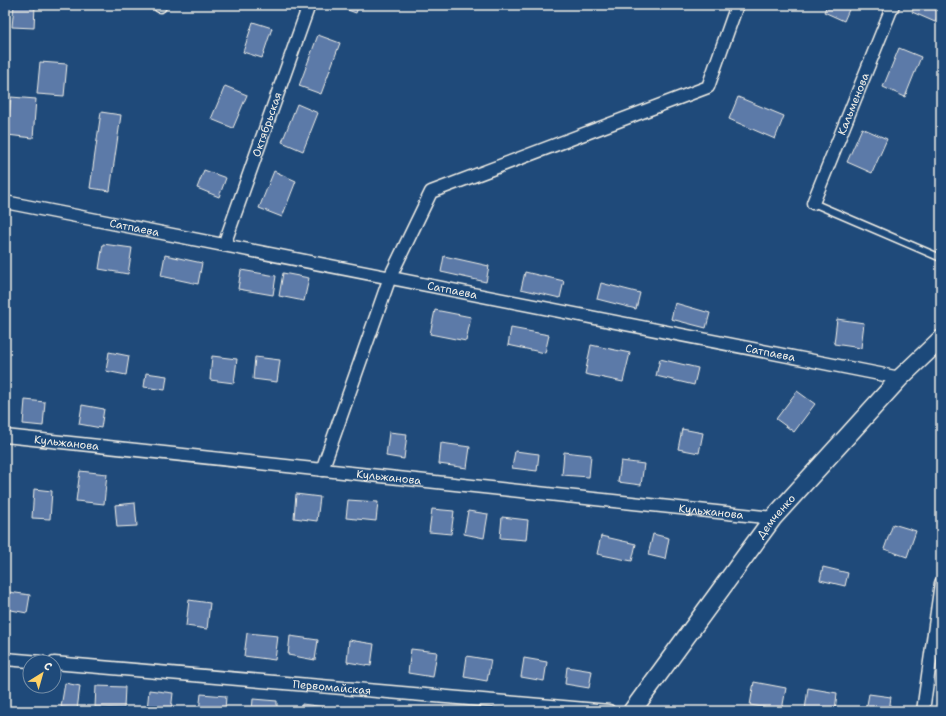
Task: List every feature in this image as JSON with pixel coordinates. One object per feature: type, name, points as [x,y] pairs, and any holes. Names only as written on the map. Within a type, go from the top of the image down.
[{"type":"street","name":"Октябрьская","points":[[224,245],[309,5]]},
{"type":"street","points":[[322,470],[390,277],[431,192],[708,87],[737,5]]},
{"type":"street","name":"Кальменова","points":[[813,203],[893,5]]},
{"type":"street","name":"Сатпаева","points":[[5,202],[900,378]]},
{"type":"street","name":"Демченко","points":[[632,711],[773,518],[900,378],[941,339]]},
{"type":"street","name":"Кульжанова","points":[[5,436],[773,518]]},
{"type":"street","points":[[923,711],[941,583]]},
{"type":"street","points":[[5,659],[22,660]]},
{"type":"street","name":"Первомайская","points":[[62,664],[610,711]]},
{"type":"lane","points":[[813,203],[941,258]]},
{"type":"building","points":[[14,5],[35,5],[34,28],[12,27]]},
{"type":"building","points":[[334,5],[359,5],[356,13]]},
{"type":"building","points":[[827,5],[851,5],[844,21],[824,12]]},
{"type":"building","points":[[915,5],[941,5],[941,9],[935,22],[912,12]]},
{"type":"building","points":[[253,22],[272,28],[262,58],[243,52]]},
{"type":"building","points":[[318,35],[340,43],[321,94],[299,86]]},
{"type":"building","points":[[899,48],[921,57],[905,97],[883,87]]},
{"type":"building","points":[[40,62],[67,64],[64,96],[37,94]]},
{"type":"building","points":[[225,86],[247,95],[233,128],[211,119]]},
{"type":"building","points":[[11,97],[36,99],[33,138],[7,135]]},
{"type":"building","points":[[738,97],[784,116],[775,139],[729,119]]},
{"type":"building","points":[[297,104],[318,113],[303,151],[282,142]]},
{"type":"building","points":[[101,112],[121,115],[110,191],[90,188]]},
{"type":"building","points":[[862,128],[887,139],[872,173],[847,162]]},
{"type":"building","points":[[204,170],[226,178],[219,197],[197,188]]},
{"type":"building","points":[[274,171],[296,181],[282,217],[259,208]]},
{"type":"building","points":[[103,244],[132,248],[128,274],[99,269]]},
{"type":"building","points":[[165,255],[202,263],[198,284],[161,276]]},
{"type":"building","points":[[444,256],[489,266],[486,282],[441,272]]},
{"type":"building","points":[[241,270],[276,276],[273,295],[238,289]]},
{"type":"building","points":[[525,272],[564,281],[560,298],[521,289]]},
{"type":"building","points":[[283,273],[309,278],[304,301],[279,296]]},
{"type":"building","points":[[601,283],[640,293],[636,309],[597,299]]},
{"type":"building","points":[[675,303],[710,313],[706,328],[671,319]]},
{"type":"building","points":[[435,310],[471,317],[466,341],[430,334]]},
{"type":"building","points":[[837,319],[864,323],[861,348],[834,344]]},
{"type":"building","points":[[511,328],[549,335],[545,353],[508,345]]},
{"type":"building","points":[[591,345],[630,353],[623,382],[585,374]]},
{"type":"building","points":[[109,352],[129,356],[126,375],[106,371]]},
{"type":"building","points":[[212,356],[237,359],[234,383],[210,380]]},
{"type":"building","points":[[255,357],[280,360],[277,382],[253,379]]},
{"type":"building","points":[[660,359],[698,368],[694,385],[656,376]]},
{"type":"building","points":[[146,373],[167,376],[165,390],[144,387]]},
{"type":"building","points":[[797,391],[815,404],[794,432],[776,419]]},
{"type":"building","points":[[25,400],[45,402],[43,426],[23,424]]},
{"type":"building","points":[[82,405],[104,409],[101,428],[79,424]]},
{"type":"building","points":[[682,429],[703,433],[699,453],[678,449]]},
{"type":"building","points":[[389,432],[407,434],[404,459],[386,456]]},
{"type":"building","points":[[441,443],[470,447],[467,468],[439,464]]},
{"type":"building","points":[[515,451],[539,454],[537,471],[512,468]]},
{"type":"building","points":[[564,452],[591,455],[589,477],[562,475]]},
{"type":"building","points":[[621,461],[644,464],[641,485],[618,482]]},
{"type":"building","points":[[80,471],[107,474],[104,504],[76,501]]},
{"type":"building","points":[[34,489],[52,491],[50,519],[32,518]]},
{"type":"building","points":[[296,494],[320,497],[317,521],[294,518]]},
{"type":"building","points":[[348,500],[378,502],[376,521],[346,518]]},
{"type":"building","points":[[135,503],[137,526],[117,527],[115,505]]},
{"type":"building","points":[[432,509],[454,511],[451,534],[429,532]]},
{"type":"building","points":[[468,511],[488,514],[484,538],[464,534]]},
{"type":"building","points":[[502,517],[528,520],[526,540],[500,538]]},
{"type":"building","points":[[893,524],[916,531],[907,557],[884,549]]},
{"type":"building","points":[[653,534],[669,538],[665,559],[648,555]]},
{"type":"building","points":[[601,536],[636,544],[632,561],[597,554]]},
{"type":"building","points":[[823,567],[848,573],[845,586],[820,580]]},
{"type":"building","points":[[9,592],[30,595],[27,613],[6,609]]},
{"type":"building","points":[[189,600],[210,603],[207,629],[186,626]]},
{"type":"building","points":[[247,633],[278,636],[275,660],[244,656]]},
{"type":"building","points":[[290,636],[318,640],[315,660],[288,655]]},
{"type":"building","points":[[349,640],[374,644],[371,666],[347,662]]},
{"type":"building","points":[[411,649],[437,652],[433,677],[408,673]]},
{"type":"building","points":[[467,656],[491,660],[487,681],[464,677]]},
{"type":"building","points":[[524,658],[547,662],[544,681],[521,677]]},
{"type":"building","points":[[567,667],[592,671],[589,688],[565,684]]},
{"type":"building","points":[[754,682],[786,688],[782,710],[750,705]]},
{"type":"building","points":[[65,683],[80,686],[77,710],[61,707]]},
{"type":"building","points":[[96,686],[125,687],[124,708],[95,707]]},
{"type":"building","points":[[808,688],[837,693],[835,711],[805,710]]},
{"type":"building","points":[[149,690],[173,693],[171,711],[147,710]]},
{"type":"building","points":[[201,694],[226,696],[225,711],[199,711]]},
{"type":"building","points":[[869,694],[891,697],[889,711],[866,710]]},
{"type":"building","points":[[253,699],[277,701],[277,711],[252,711]]},
{"type":"building","points":[[302,704],[325,707],[325,711],[301,711]]}]
